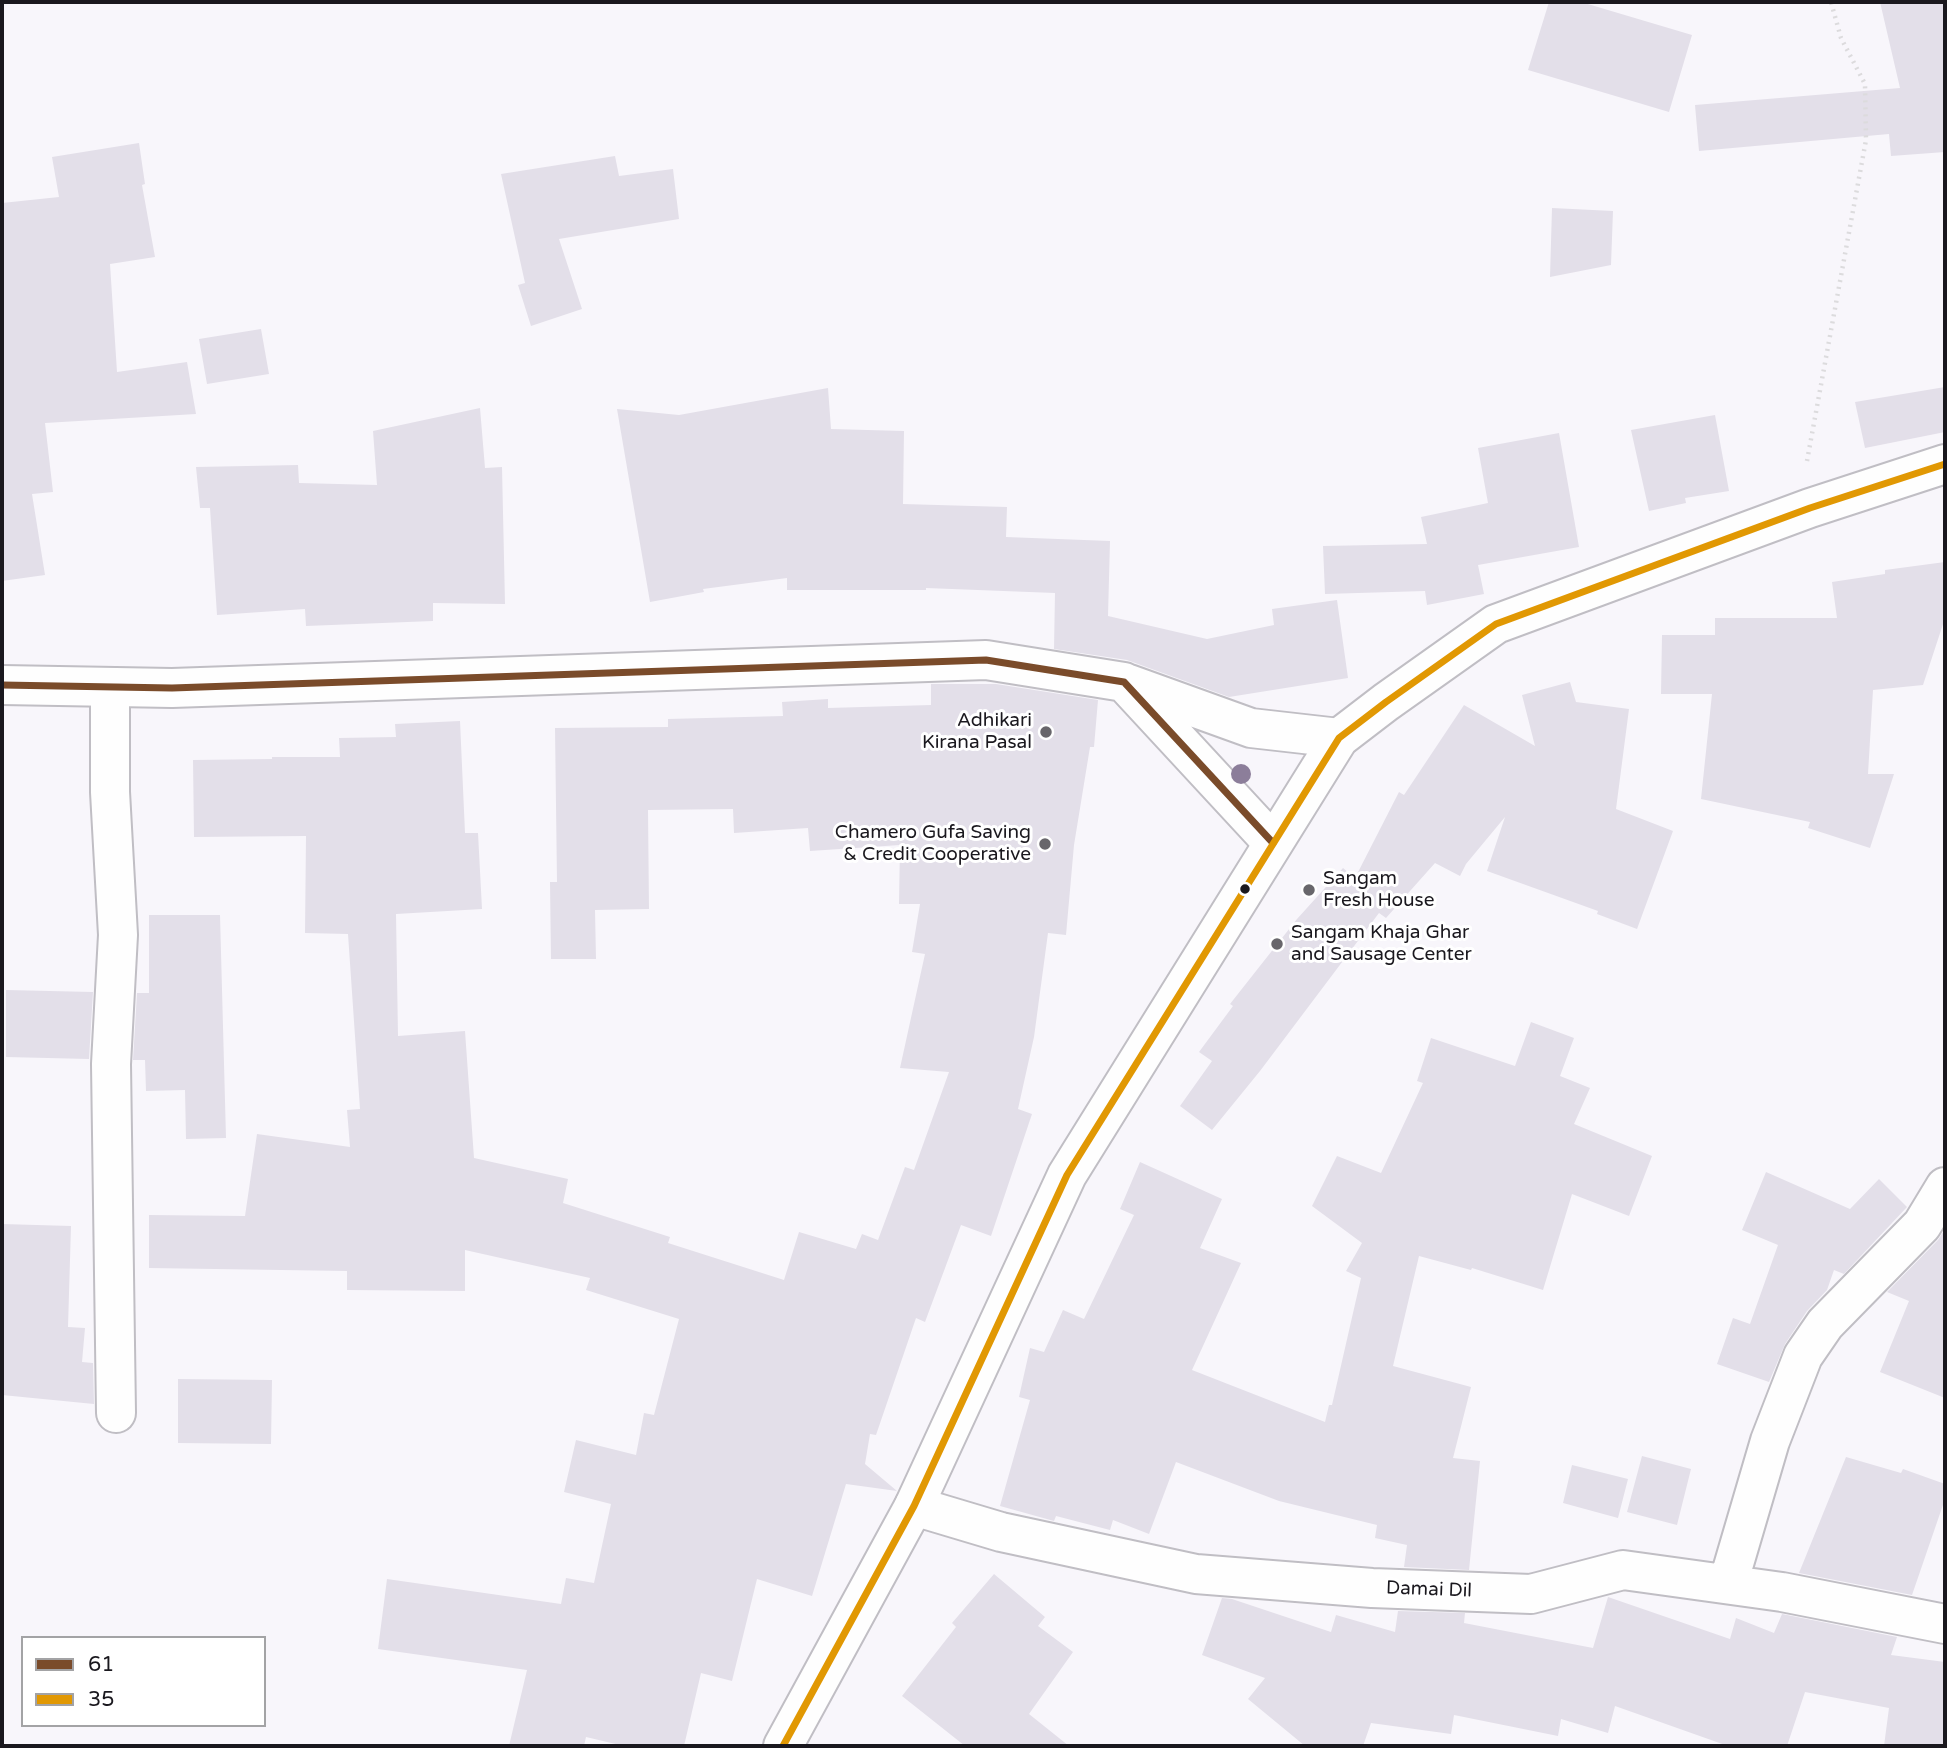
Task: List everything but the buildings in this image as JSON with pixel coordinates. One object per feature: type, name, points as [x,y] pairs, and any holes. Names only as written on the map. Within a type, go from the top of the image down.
[{"type":"main road","points":[[783,1746],[914,1506],[1067,1175],[1339,738],[1496,624],[1810,508],[1945,464]]},
{"type":"main road","points":[[2,685],[110,688],[267,685],[986,660],[1124,682],[1251,728],[1339,738]]},
{"type":"main road","points":[[1124,682],[1273,843]]},
{"type":"main road","points":[[110,688],[110,792],[118,935],[111,1064],[116,1413]]},
{"type":"main road","points":[[1728,1584],[1770,1441],[1803,1356],[1825,1325],[1922,1225],[1945,1187]]},
{"type":"main road","name":"Damai Dil","points":[[914,1506],[1001,1532],[1196,1574],[1372,1588],[1531,1594],[1623,1570],[1782,1592],[1945,1624]]},
{"type":"path","points":[[1810,508],[1806,469],[1866,140],[1865,84],[1841,38],[1831,2]]},
{"type":"transit line","name":"35","points":[[783,1746],[914,1506],[1067,1175],[1339,738],[1496,624],[1810,508],[1945,464]]},
{"type":"transit line","name":"61","points":[[2,685],[172,688],[986,660],[1124,682],[1273,843]]},
{"type":"place","name":"Adhikari Kirana Pasal","points":[[1046,732]]},
{"type":"place","name":"Chamero Gufa Saving & Credit Cooperative","points":[[1045,844]]},
{"type":"place","name":"Sangam Fresh House","points":[[1309,890]]},
{"type":"place","name":"Sangam Khaja Ghar and Sausage Center","points":[[1277,944]]}]
